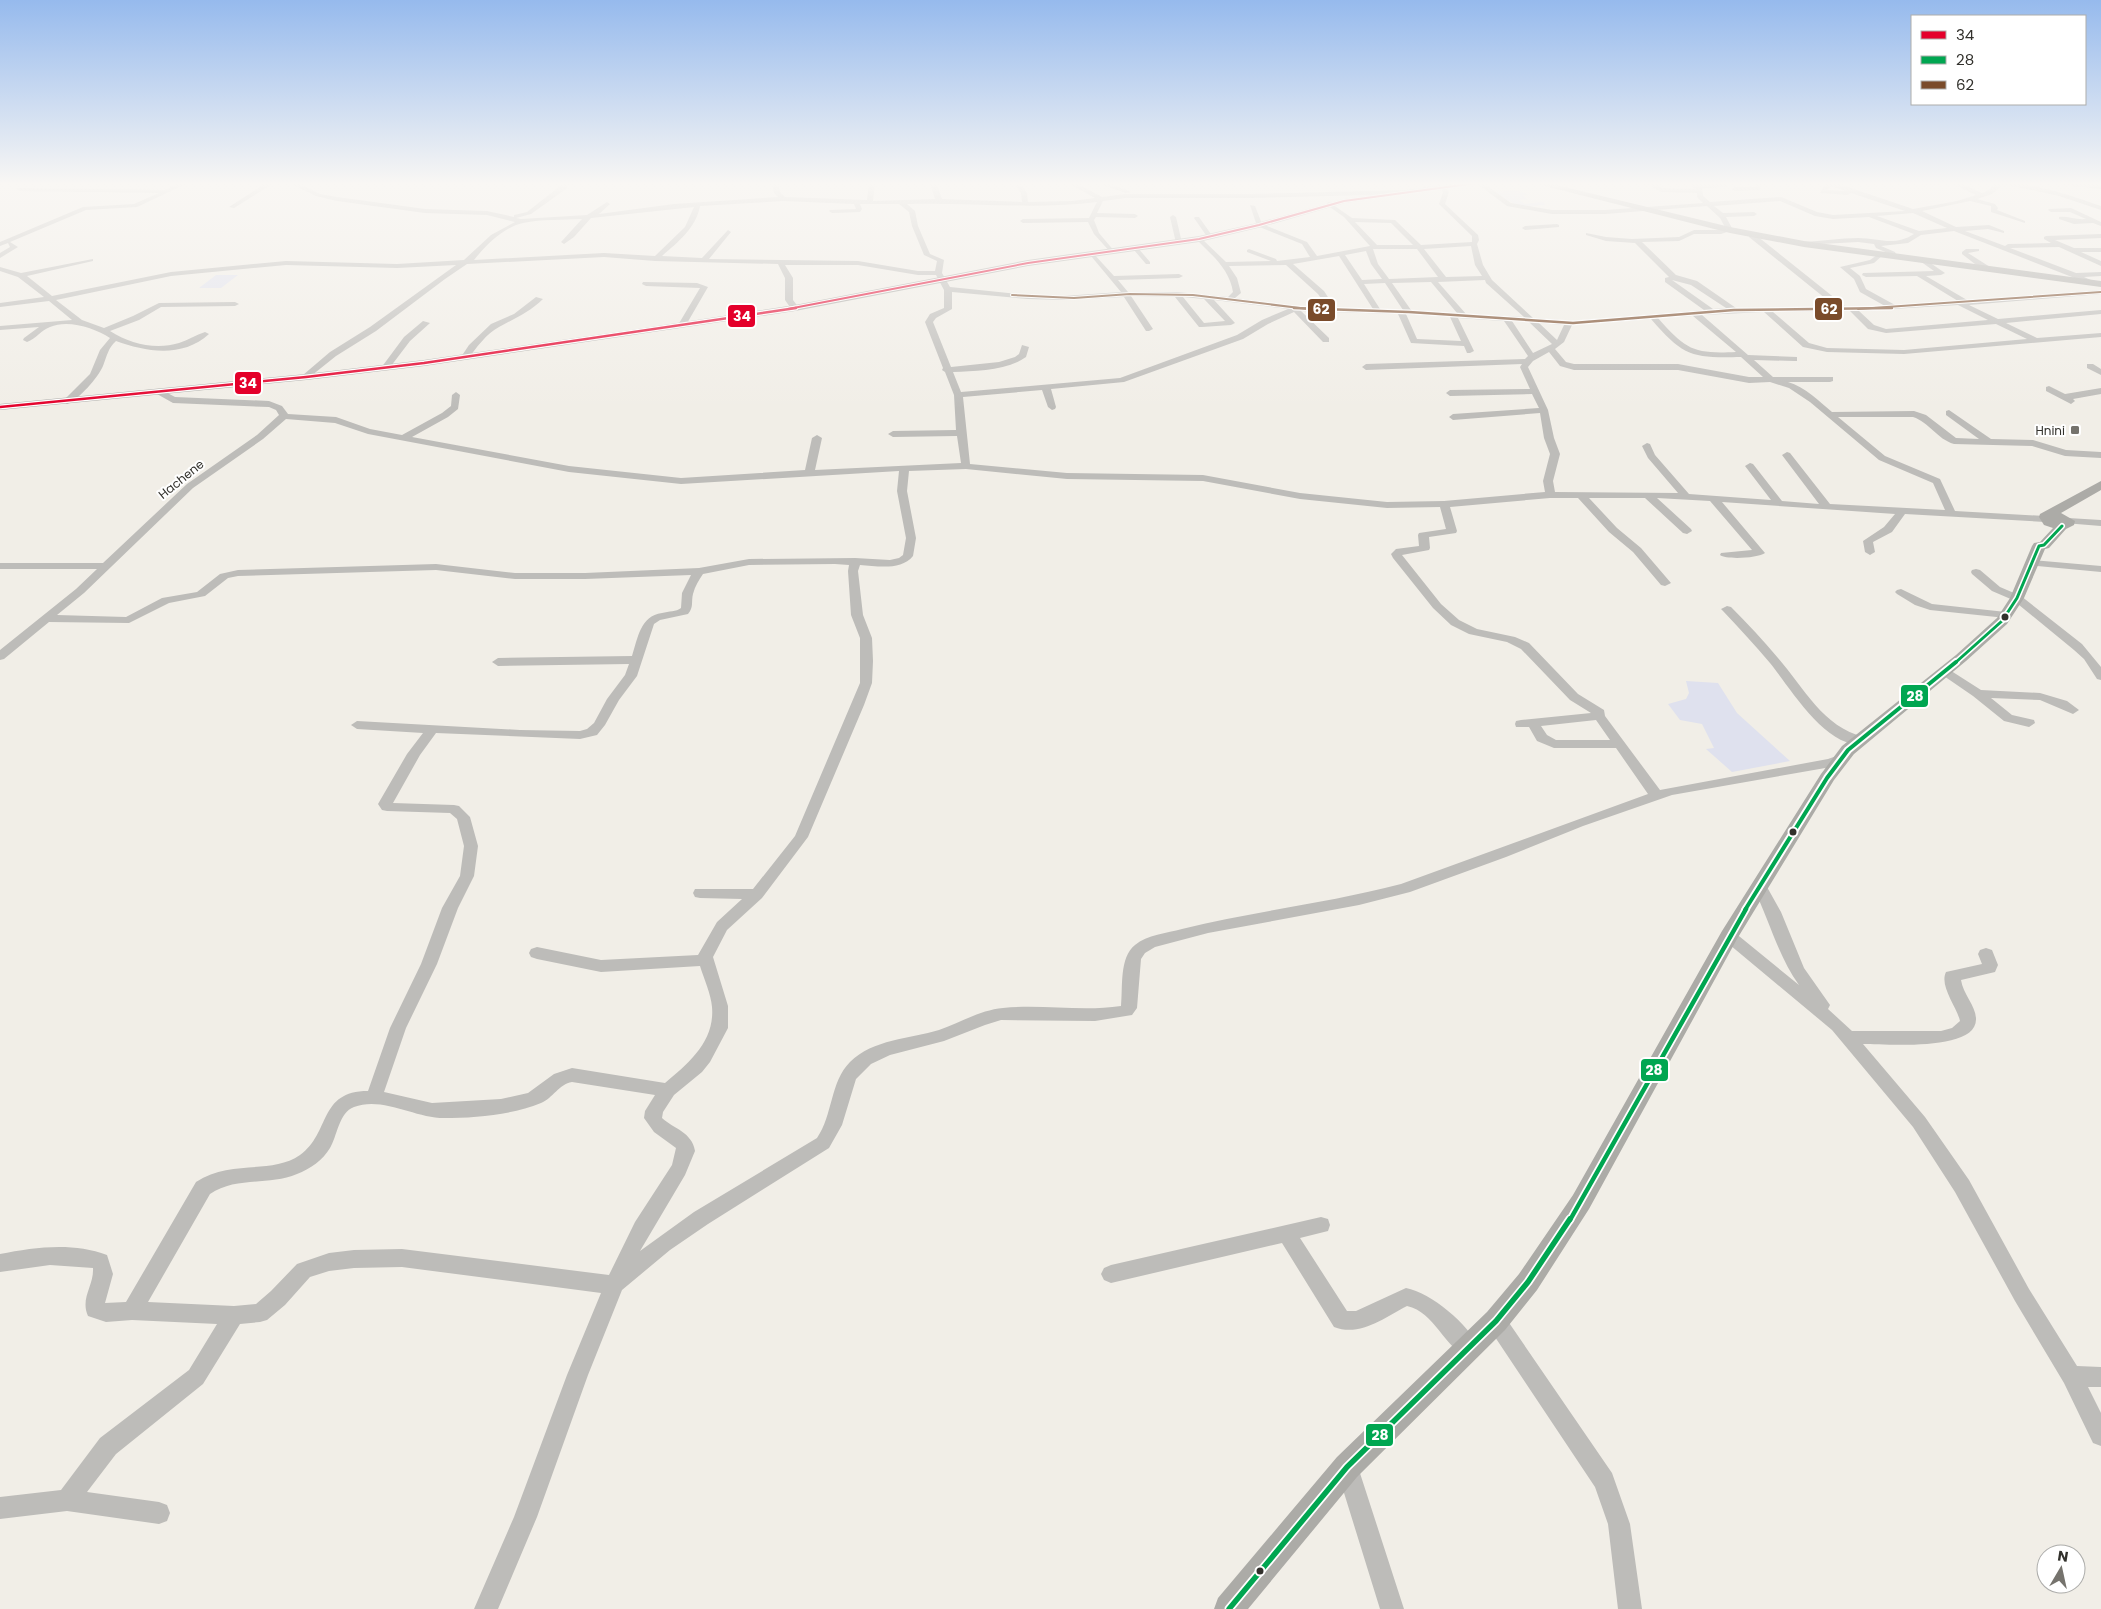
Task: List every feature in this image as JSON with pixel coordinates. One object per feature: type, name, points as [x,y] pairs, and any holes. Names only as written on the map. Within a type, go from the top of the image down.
[{"type":"main road","points":[[0,407],[306,377],[465,357],[795,308],[943,281],[1028,263],[1068,258]]},
{"type":"main road","points":[[1902,258],[2101,284]]},
{"type":"main road","points":[[2035,555],[2036,542],[2046,518],[2101,485]]},
{"type":"main road","points":[[1229,1609],[1347,1467],[1496,1321],[1528,1282],[1576,1209],[1729,936],[1827,778],[1859,740],[1994,629],[2012,607],[2035,555],[2065,522],[2079,499]]},
{"type":"main road","points":[[2046,518],[2065,522]]},
{"type":"street","points":[[306,377],[333,354],[373,329],[447,273],[470,258]]},
{"type":"street","points":[[0,305],[50,299],[171,274],[276,264],[316,262],[397,266],[534,258]]},
{"type":"street","points":[[643,258],[781,263],[858,263],[1028,297],[1063,298],[1126,294],[1177,294],[1230,298],[1294,308],[1333,311],[1405,312],[1569,323],[1734,310],[1894,308],[2101,292]]},
{"type":"street","points":[[935,258],[940,260],[943,281],[950,298],[949,308],[933,316],[929,322],[946,370],[958,395],[966,466]]},
{"type":"street","points":[[1095,258],[1126,294],[1149,329]]},
{"type":"street","points":[[1144,258],[1148,263]]},
{"type":"street","points":[[1218,258],[1224,264],[1238,291],[1230,298]]},
{"type":"street","points":[[1270,258],[1285,263],[1321,294],[1333,311]]},
{"type":"street","points":[[1224,264],[1285,263],[1309,258]]},
{"type":"street","points":[[1344,258],[1378,311]]},
{"type":"street","points":[[1374,258],[1375,264],[1405,312],[1414,341],[1467,344]]},
{"type":"street","points":[[1427,258],[1444,280]]},
{"type":"street","points":[[1477,258],[1486,278],[1531,319],[1553,346],[1560,362],[1569,366],[1682,367],[1749,380],[1830,379]]},
{"type":"street","points":[[1654,258],[1673,277],[1694,283],[1734,310]]},
{"type":"street","points":[[1779,258],[1869,326],[1882,331],[2101,312]]},
{"type":"street","points":[[1876,258],[1872,262],[1844,267],[1857,278],[1863,290],[1894,308]]},
{"type":"street","points":[[1972,258],[1988,269]]},
{"type":"street","points":[[2034,258],[2090,283]]},
{"type":"street","points":[[2074,260],[2091,259],[2101,264]]},
{"type":"street","points":[[21,275],[91,260]]},
{"type":"street","points":[[2039,260],[2056,260]]},
{"type":"street","points":[[1866,275],[1941,273],[1924,261]]},
{"type":"street","points":[[781,263],[790,278],[788,300],[795,308]]},
{"type":"street","points":[[0,269],[21,275],[79,322],[139,346],[168,349],[184,346],[205,334]]},
{"type":"street","points":[[1919,274],[1963,303],[2036,340]]},
{"type":"street","points":[[2075,275],[2101,274]]},
{"type":"street","points":[[1111,278],[1179,276]]},
{"type":"street","points":[[1673,277],[1668,280],[1712,312]]},
{"type":"street","points":[[1359,282],[1486,278]]},
{"type":"street","points":[[1433,280],[1464,316]]},
{"type":"street","points":[[646,284],[697,285],[704,287],[682,325]]},
{"type":"street","points":[[1177,294],[1202,325],[1231,323],[1206,296]]},
{"type":"street","points":[[465,357],[472,347],[494,326],[517,316],[539,299]]},
{"type":"street","points":[[104,331],[136,318],[159,304],[235,304]]},
{"type":"street","points":[[1294,308],[1326,340]]},
{"type":"street","points":[[958,395],[1125,379],[1235,339],[1269,320],[1288,313],[1294,308]]},
{"type":"street","points":[[1766,310],[1803,343],[1814,348],[1904,352],[2101,335]]},
{"type":"street","points":[[1695,313],[1771,380],[1792,386],[1813,400],[1884,460],[1907,467],[1937,481],[1951,513]]},
{"type":"street","points":[[1453,315],[1475,363]]},
{"type":"street","points":[[1653,316],[1676,341],[1692,352],[1794,359]]},
{"type":"street","points":[[1506,318],[1529,359]]},
{"type":"street","points":[[0,328],[79,322]]},
{"type":"street","points":[[385,368],[407,339],[426,323]]},
{"type":"street","points":[[1366,367],[1529,359],[1553,346],[1569,323]]},
{"type":"street","points":[[27,340],[48,325]]},
{"type":"street","points":[[67,401],[95,373],[104,348],[115,338]]},
{"type":"street","points":[[1971,346],[1984,353]]},
{"type":"street","points":[[946,370],[1000,365],[1019,358],[1023,355],[1025,347]]},
{"type":"street","points":[[1529,359],[1524,370],[1544,410],[1549,438],[1555,454],[1548,482],[1550,495]]},
{"type":"street","points":[[2090,366],[2101,372]]},
{"type":"street","points":[[1046,388],[1052,407]]},
{"type":"street","points":[[2049,389],[2078,405]]},
{"type":"street","points":[[1450,394],[1535,391]]},
{"type":"street","points":[[2064,397],[2086,396],[2101,391]]},
{"type":"street","points":[[160,392],[173,400],[269,404],[277,406],[282,410],[284,416],[336,420],[368,431],[403,438],[569,469],[641,478],[707,480],[966,466],[1067,476],[1203,478],[1288,494],[1344,502],[1445,508],[1462,507],[1465,502],[1550,495],[1648,495],[1686,496],[1827,507],[2046,518]]},
{"type":"street","points":[[403,438],[445,415],[455,407],[456,396]]},
{"type":"street","points":[[1453,417],[1544,410]]},
{"type":"street","points":[[1830,415],[1909,413],[1923,417],[1950,440],[2033,444],[2065,453],[2101,455]]},
{"type":"street","points":[[1949,413],[1988,442]]},
{"type":"street","name":"Hachene","points":[[0,656],[80,591],[190,486],[260,437],[284,416]]},
{"type":"street","points":[[893,434],[961,433]]},
{"type":"street","points":[[809,473],[818,438]]},
{"type":"street","points":[[1647,446],[1651,456],[1686,496]]},
{"type":"street","points":[[1787,455],[1827,507]]},
{"type":"street","points":[[1750,466],[1778,503]]},
{"type":"street","points":[[47,618],[130,620],[166,600],[202,594],[224,576],[257,571],[350,571],[436,568],[515,576],[585,576],[699,571],[749,562],[890,563],[902,561],[908,556],[910,531],[902,491],[904,468]]},
{"type":"street","points":[[1581,495],[1613,530],[1638,550],[1664,583]]},
{"type":"street","points":[[1648,495],[1687,531]]},
{"type":"street","points":[[1713,498],[1760,553],[1725,555]]},
{"type":"street","points":[[1445,508],[1452,531],[1424,534],[1422,536],[1425,548],[1400,550],[1396,554],[1397,556],[1453,622],[1470,630],[1516,641],[1525,646],[1574,697],[1600,714],[1599,716],[1657,796]]},
{"type":"street","points":[[1870,552],[1868,540],[1887,532],[1896,524],[1902,511]]},
{"type":"street","points":[[2065,522],[2101,523]]},
{"type":"street","points":[[2035,555],[2101,569]]},
{"type":"street","points":[[486,1609],[503,1573],[531,1502],[584,1355],[613,1285],[638,1234],[679,1170],[685,1157],[686,1149],[684,1144],[657,1124],[653,1118],[654,1111],[668,1090],[700,1062],[720,1028],[720,1006],[705,956],[708,948],[722,926],[757,894],[801,837],[866,683],[866,638],[857,615],[853,570],[855,562]]},
{"type":"street","points":[[0,566],[106,566]]},
{"type":"street","points":[[357,725],[432,730],[580,734],[592,732],[599,726],[613,699],[631,676],[642,639],[651,619],[684,612],[687,608],[685,598],[688,588],[699,571]]},
{"type":"street","points":[[1976,572],[1996,589],[2012,607],[2078,647],[2101,676]]},
{"type":"street","points":[[1901,592],[1919,603],[1930,607],[2012,607]]},
{"type":"street","points":[[1727,609],[1776,662],[1819,716],[1848,739],[1859,740]]},
{"type":"street","points":[[498,662],[636,660]]},
{"type":"street","points":[[1945,671],[1979,694],[2008,718],[2029,723]]},
{"type":"street","points":[[1979,694],[2044,697],[2062,703],[2073,710]]},
{"type":"street","points":[[1599,716],[1527,724],[1542,738],[1554,744],[1619,744]]},
{"type":"street","points":[[374,1097],[398,1028],[429,964],[450,908],[468,876],[471,846],[463,817],[454,809],[402,809],[387,807],[385,804],[414,754],[432,730]]},
{"type":"street","points":[[0,1263],[20,1259],[50,1257],[90,1258],[100,1261],[104,1267],[103,1282],[96,1295],[95,1308],[106,1313],[132,1311],[234,1315],[260,1313],[278,1298],[304,1270],[329,1262],[354,1259],[402,1258],[613,1285],[663,1244],[701,1218],[823,1143],[835,1122],[850,1074],[866,1059],[884,1051],[944,1034],[1000,1014],[1095,1014],[1126,1011],[1129,1008],[1132,958],[1140,949],[1150,943],[1208,928],[1398,890],[1502,854],[1578,823],[1657,796],[1681,789],[1831,763],[1842,758]]},
{"type":"street","points":[[1760,887],[1773,912],[1797,970],[1844,1032],[1913,1113],[1962,1186],[2022,1295],[2071,1376],[2101,1435]]},
{"type":"street","points":[[700,893],[757,894]]},
{"type":"street","points":[[1729,936],[1844,1032],[1925,1038],[1953,1034],[1964,1030],[1967,1019],[1952,976],[1989,968],[1990,965],[1986,954]]},
{"type":"street","points":[[537,953],[601,966],[707,960]]},
{"type":"street","points":[[132,1311],[203,1188],[208,1183],[215,1179],[284,1171],[296,1167],[315,1153],[324,1143],[336,1112],[343,1104],[350,1100],[374,1097],[432,1110],[492,1107],[534,1098],[543,1094],[562,1076],[572,1075],[668,1090]]},
{"type":"street","points":[[1111,1274],[1321,1225]]},
{"type":"street","points":[[1287,1234],[1341,1320],[1357,1321],[1406,1297],[1412,1297],[1423,1301],[1469,1348]]},
{"type":"street","points":[[67,1500],[108,1446],[196,1377],[234,1315]]},
{"type":"street","points":[[1496,1321],[1604,1481],[1619,1524],[1630,1609]]},
{"type":"street","points":[[2071,1376],[2101,1377]]},
{"type":"street","points":[[1347,1467],[1392,1609]]},
{"type":"street","points":[[0,1508],[67,1500],[159,1513]]},
{"type":"shaded area","points":[[216,275],[238,275],[221,288],[199,288]]},
{"type":"shaded area","points":[[1686,681],[1718,683],[1737,713],[1790,761],[1732,772],[1706,749],[1714,748],[1702,724],[1680,720],[1668,704],[1686,699],[1689,693]]},
{"type":"transit line","name":"34","points":[[0,407],[306,377],[424,363],[795,308],[1028,263],[1063,258]]},
{"type":"transit line","name":"62","points":[[1012,295],[1074,298],[1130,294],[1193,295],[1303,309],[1409,312],[1573,323],[1734,310],[1877,309],[2101,292]]},
{"type":"transit line","name":"28","points":[[1229,1609],[1347,1467],[1496,1321],[1528,1282],[1581,1202],[1729,936],[1827,778],[1848,750],[1961,658],[2002,621],[2017,598],[2039,546],[2044,545],[2062,526]]},
{"type":"place","name":"Hnini","points":[[2075,430]]}]
